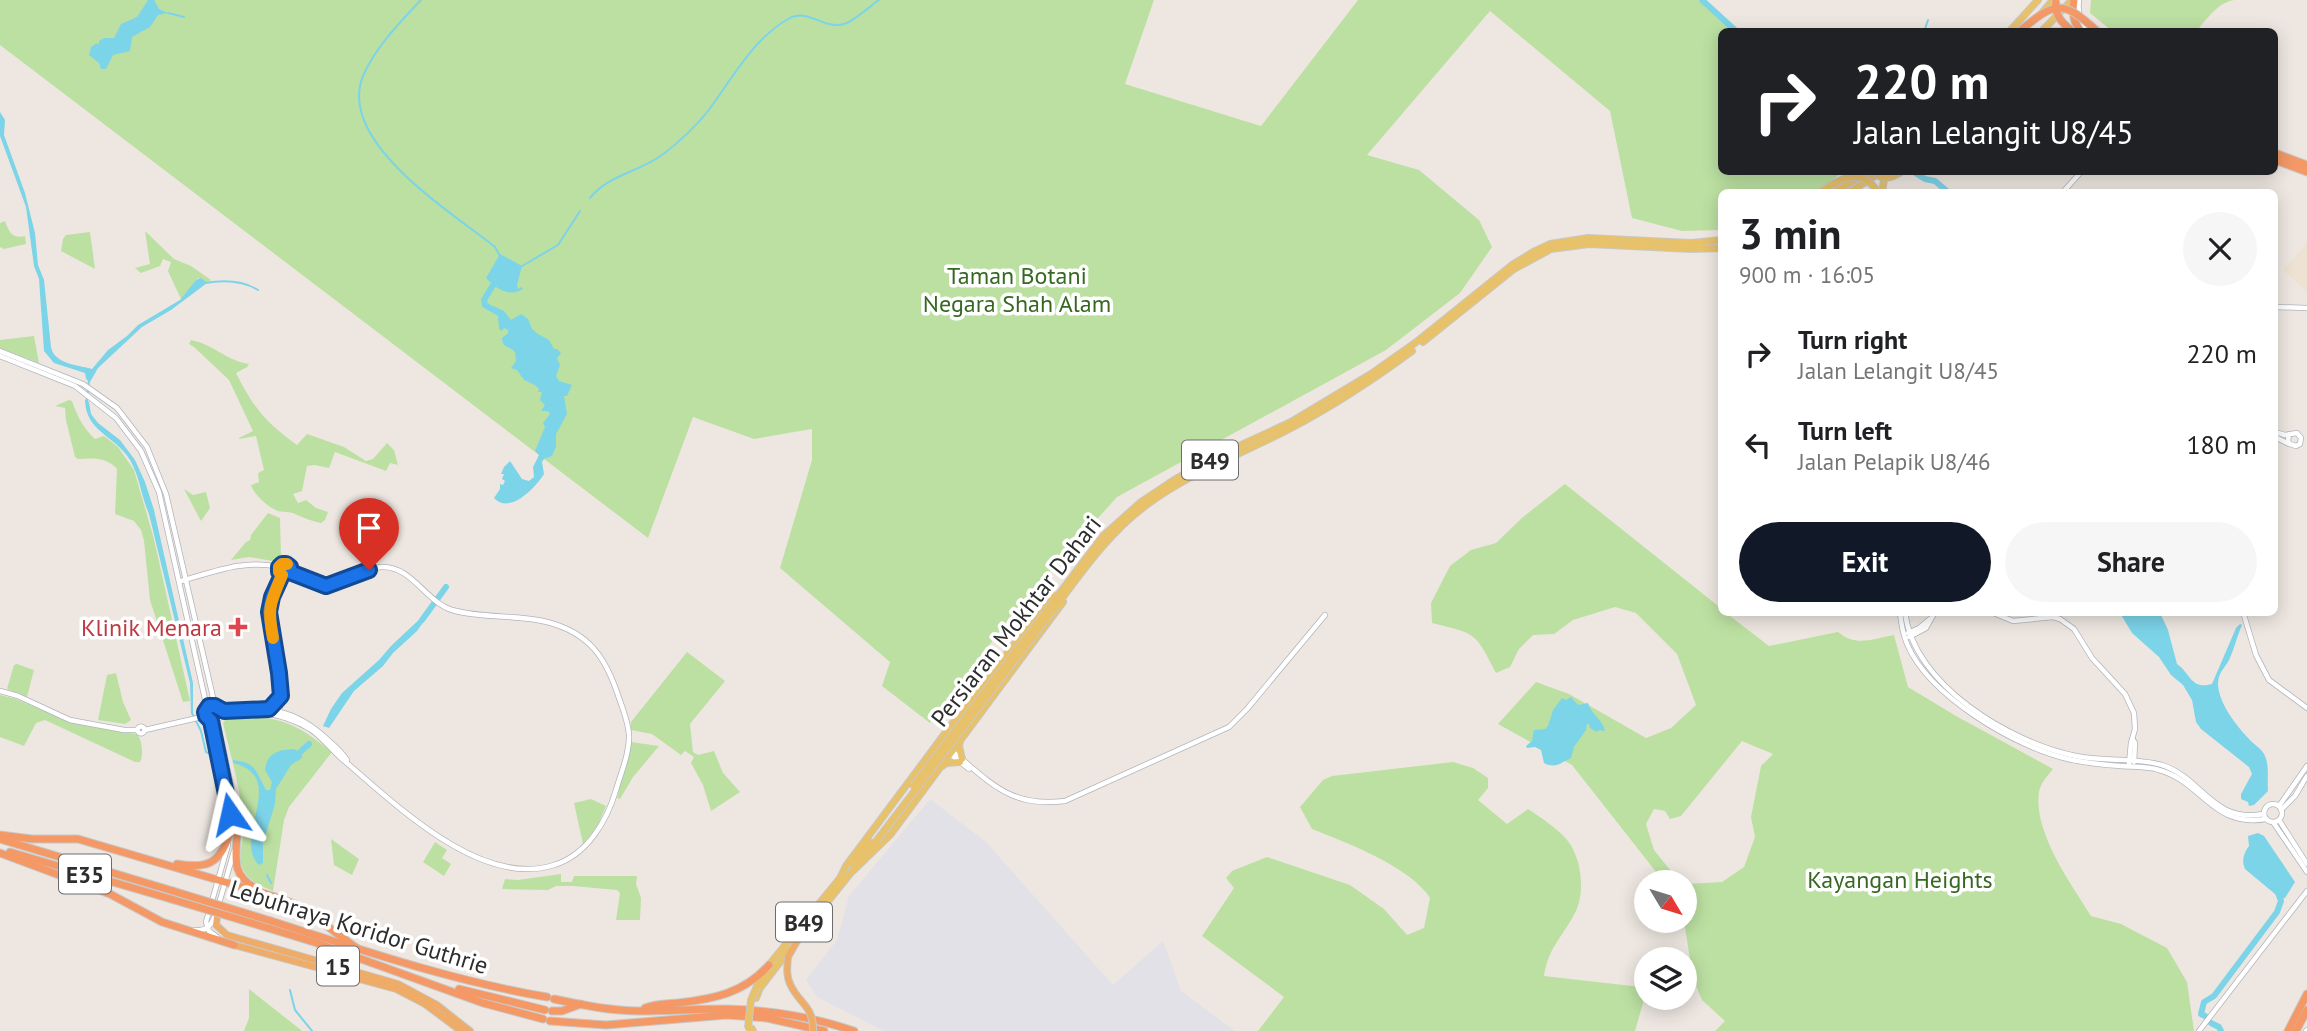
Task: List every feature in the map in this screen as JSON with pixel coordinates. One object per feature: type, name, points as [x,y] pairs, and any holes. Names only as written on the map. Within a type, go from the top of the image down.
[{"type":"highway","points":[[2054,0],[2059,19],[2065,28]]},
{"type":"highway","points":[[2075,0],[2073,14],[2078,28]]},
{"type":"highway","points":[[2025,28],[2040,11],[2060,3],[2076,8],[2094,28]]},
{"type":"highway","points":[[2278,158],[2307,170]]},
{"type":"highway","points":[[159,863],[195,866],[212,863],[233,834]]},
{"type":"highway","points":[[233,834],[239,873],[245,882],[266,894]]},
{"type":"highway","points":[[0,837],[78,839],[266,894],[303,908],[358,949]]},
{"type":"highway","name":"Lebuhraya Koridor Guthrie","points":[[0,837],[172,895],[418,969],[496,989],[638,1011],[727,1009],[774,1012],[854,1031]]},
{"type":"highway","points":[[0,851],[110,894],[162,922],[234,944]]},
{"type":"highway","name":"Lebuhraya Koridor Guthrie","points":[[0,851],[172,895]]},
{"type":"highway","name":"15","points":[[218,907],[216,925],[227,935],[398,985],[437,1005],[470,1031]]},
{"type":"highway","name":"Lebuhraya Koridor Guthrie","points":[[269,924],[483,1003],[546,1020],[606,1025],[727,1016],[767,1018],[824,1031]]},
{"type":"highway","name":"B49","points":[[800,936],[788,957],[787,972],[790,985],[812,1014],[813,1031]]},
{"type":"highway","name":"15","points":[[234,944],[396,989],[425,1004],[461,1031]]},
{"type":"highway","points":[[638,1011],[648,1006],[720,997],[743,988],[769,965]]},
{"type":"highway","points":[[418,969],[434,980],[458,989],[548,1011],[562,1011],[581,1004]]},
{"type":"highway","points":[[2288,1031],[2307,994]]},
{"type":"highway","points":[[2296,1031],[2307,1010]]},
{"type":"main road","points":[[2013,28],[2038,0]]},
{"type":"main road","points":[[2026,28],[2054,0]]},
{"type":"main road","points":[[2046,28],[2063,0]]},
{"type":"main road","points":[[2047,28],[2075,0]]},
{"type":"main road","points":[[1838,189],[1851,175]]},
{"type":"main road","points":[[1840,189],[1862,175]]},
{"type":"main road","points":[[1855,189],[1876,175]]},
{"type":"main road","points":[[1879,175],[1890,178],[1896,175]]},
{"type":"main road","points":[[1826,189],[1849,177],[1866,180],[1876,189]]},
{"type":"main road","name":"Persiaran Mokhtar Dahari","points":[[759,987],[854,870],[1103,536],[1141,502],[1211,459],[1291,422],[1352,386],[1415,343],[1512,265],[1550,244],[1588,238],[1710,242],[1718,240]]},
{"type":"main road","name":"Persiaran Mokhtar Dahari","points":[[1073,578],[1108,540],[1145,506],[1192,475],[1288,430],[1335,404],[1396,363],[1514,269],[1536,256],[1551,249],[1589,244],[1718,248]]},
{"type":"main road","points":[[840,878],[845,866],[958,716],[1064,582],[1073,578]]},
{"type":"main road","points":[[854,870],[890,835],[942,766],[1067,597],[1073,578]]},
{"type":"main road","points":[[958,716],[950,732],[953,737],[962,736]]},
{"type":"main road","points":[[942,766],[961,760],[959,746],[962,736]]},
{"type":"main road","name":"Persiaran Mokhtar Dahari","points":[[749,1028],[751,1000],[769,965],[875,839]]},
{"type":"street","points":[[2028,12],[2031,0]]},
{"type":"street","points":[[2075,0],[2078,14],[2086,28]]},
{"type":"street","points":[[2066,189],[2078,175]]},
{"type":"street","points":[[2278,307],[2307,308]]},
{"type":"street","points":[[0,353],[67,376],[81,387],[121,423],[136,442],[159,492],[217,707],[216,720],[233,834],[221,881],[206,919],[213,934],[234,944]]},
{"type":"street","points":[[81,387],[98,394],[122,414],[152,456],[166,494],[207,708],[206,716]]},
{"type":"street","points":[[2278,435],[2295,432],[2301,438],[2298,445],[2290,444],[2278,437]]},
{"type":"street","points":[[2290,434],[2287,440],[2290,444]]},
{"type":"street","points":[[184,581],[253,563],[279,567],[286,564],[290,567],[290,572]]},
{"type":"street","points":[[279,567],[282,575]]},
{"type":"street","points":[[207,708],[217,707],[224,711],[274,711],[291,715],[329,743],[397,806],[476,858],[512,870],[541,869],[565,860],[582,848],[602,824],[613,799],[629,738],[610,672],[603,658],[582,638],[553,624],[534,619],[446,608],[404,574],[391,568],[372,569],[326,586],[290,572],[282,575],[272,597],[269,612],[279,673],[280,699],[274,711]]},
{"type":"street","points":[[940,742],[1007,795],[1054,802],[1072,798],[1235,723],[1325,615]]},
{"type":"street","points":[[1904,616],[1908,637],[1925,663],[1956,695],[2007,730],[2045,748],[2068,754],[2131,764],[2159,764],[2180,774],[2233,814],[2265,817],[2276,821],[2307,864]]},
{"type":"street","points":[[1904,616],[1915,658],[1928,674],[1952,698],[1995,728],[2045,752],[2070,759],[2157,769],[2177,778],[2230,817],[2248,821],[2265,817]]},
{"type":"street","points":[[1908,637],[1926,628],[1933,616]]},
{"type":"street","points":[[2001,616],[2014,621],[2046,617],[2060,619],[2079,636],[2092,658],[2125,694],[2134,713],[2136,725],[2133,740],[2136,743],[2131,764]]},
{"type":"street","points":[[2245,616],[2256,655],[2269,680],[2307,708]]},
{"type":"street","points":[[1907,624],[1916,632]]},
{"type":"street","points":[[1908,637],[1916,632]]},
{"type":"street","points":[[0,691],[18,696],[70,720],[137,730],[141,733],[206,716],[216,720]]},
{"type":"street","points":[[274,711],[280,699]]},
{"type":"street","points":[[280,699],[291,715]]},
{"type":"street","points":[[216,720],[226,714],[274,711],[282,718],[306,725]]},
{"type":"street","points":[[2122,761],[2132,755]]},
{"type":"street","points":[[2132,755],[2141,762]]},
{"type":"street","points":[[2307,766],[2280,808],[2276,821],[2307,872]]},
{"type":"street","points":[[2280,808],[2295,796],[2307,776]]},
{"type":"street","points":[[2265,817],[2267,806],[2273,804],[2280,808]]},
{"type":"street","points":[[184,929],[202,930],[212,923],[218,907],[221,881]]},
{"type":"street","points":[[2199,1031],[2307,891]]},
{"type":"shaded area","points":[[2307,243],[2307,292],[2283,270]]},
{"type":"shaded area","points":[[930,799],[986,842],[1113,985],[1163,941],[1181,991],[1235,1031],[884,1031],[817,997],[806,980],[837,940],[849,896]]},
{"type":"green space","name":"Taman Botani Negara Shah Alam","points":[[0,0],[1154,0],[1125,84],[1261,126],[1358,0],[1698,0],[1735,28],[1718,28],[1718,175],[1839,175],[1820,189],[1718,189],[1718,230],[1682,231],[1632,218],[1610,111],[1490,11],[1367,155],[1419,170],[1479,220],[1492,247],[1460,293],[1386,350],[1117,497],[1023,601],[930,723],[882,686],[890,662],[780,568],[812,460],[812,429],[754,439],[693,417],[648,538],[544,459],[552,455],[556,447],[556,433],[539,455],[0,45]]},
{"type":"green space","points":[[2091,0],[2234,0],[2217,8],[2199,28],[2108,28],[2090,13]]},
{"type":"green space","points":[[5,221],[12,234],[25,236],[26,244],[4,249],[0,247],[0,223]]},
{"type":"green space","points":[[145,231],[174,259],[191,266],[211,280],[207,283],[198,278],[181,299],[168,271],[171,262],[163,259],[160,266],[141,273],[135,268],[150,264]]},
{"type":"green space","points":[[90,232],[95,269],[61,251],[66,235]]},
{"type":"green space","points":[[34,336],[39,363],[0,348],[0,340]]},
{"type":"green space","points":[[191,340],[249,364],[236,373],[248,396],[269,422],[297,445],[307,434],[344,447],[366,461],[373,459],[387,443],[394,450],[398,465],[390,463],[386,471],[335,452],[329,468],[307,466],[302,491],[293,494],[298,503],[306,500],[316,508],[328,512],[325,520],[321,523],[274,509],[258,497],[251,485],[259,482],[258,473],[264,470],[256,436],[239,439],[253,431],[229,380],[189,344]]},
{"type":"green space","points":[[69,400],[91,435],[95,439],[104,436],[118,447],[134,470],[154,539],[190,701],[183,702],[150,600],[141,530],[134,521],[115,514],[117,469],[104,460],[75,457],[65,408],[55,406]]},
{"type":"green space","name":"Kayangan Heights","points":[[1565,484],[1718,606],[1718,616],[1730,616],[1769,646],[1838,632],[1858,641],[1894,635],[1908,687],[2053,769],[2040,789],[2039,808],[2042,824],[2055,857],[2091,916],[2121,924],[2167,948],[2187,982],[2194,1031],[1715,1031],[1725,1021],[1702,1000],[1697,988],[1697,947],[1688,947],[1686,933],[1698,933],[1698,883],[1722,882],[1744,867],[1755,837],[1751,817],[1761,766],[1773,754],[1742,741],[1681,816],[1670,819],[1665,811],[1654,809],[1646,824],[1654,850],[1670,870],[1655,870],[1572,765],[1498,724],[1536,682],[1569,694],[1646,738],[1671,728],[1696,705],[1677,654],[1636,613],[1615,607],[1573,620],[1554,634],[1533,635],[1519,649],[1510,667],[1496,673],[1473,637],[1432,623],[1431,603],[1450,566],[1471,550],[1496,543],[1523,517]]},
{"type":"green space","points":[[184,489],[193,495],[206,492],[210,508],[201,521]]},
{"type":"green space","points":[[268,513],[280,518],[281,559],[278,562],[249,557],[231,560],[250,540]]},
{"type":"green space","points":[[687,652],[725,681],[690,724],[693,752],[698,755],[714,751],[723,773],[740,792],[711,811],[703,785],[691,763],[694,757],[685,751],[681,755],[652,734],[631,730],[631,722]]},
{"type":"green space","points":[[14,665],[34,670],[27,697],[7,689]]},
{"type":"green space","points":[[116,673],[123,702],[131,720],[125,724],[98,720],[107,675]]},
{"type":"green space","points":[[0,695],[75,724],[137,734],[142,748],[140,762],[45,720],[36,723],[24,746],[0,737]]},
{"type":"green space","points":[[249,716],[285,722],[332,752],[289,807],[284,820],[273,891],[249,877],[240,860],[243,831],[241,804],[223,723],[226,719]]},
{"type":"green space","points":[[631,742],[659,746],[633,777],[620,799],[617,798]]},
{"type":"green space","points":[[1453,762],[1473,768],[1488,778],[1488,788],[1478,800],[1507,824],[1528,809],[1556,829],[1574,851],[1581,888],[1575,913],[1556,943],[1544,976],[1634,986],[1634,1010],[1641,1010],[1635,1031],[1258,1031],[1284,997],[1202,936],[1234,888],[1226,878],[1232,871],[1267,857],[1350,885],[1384,909],[1407,935],[1424,928],[1430,898],[1421,887],[1393,866],[1312,829],[1300,807],[1323,780],[1332,776]]},
{"type":"green space","points":[[591,799],[606,806],[598,825],[583,844],[574,803]]},
{"type":"green space","points":[[331,839],[359,859],[352,875],[334,865]]},
{"type":"green space","points":[[435,842],[447,850],[442,858],[451,864],[444,876],[423,862]]},
{"type":"green space","points":[[561,874],[561,882],[572,882],[574,876],[637,876],[636,884],[641,898],[640,920],[616,920],[620,893],[617,890],[573,886],[556,886],[548,890],[502,889],[505,879],[518,880]]},
{"type":"green space","points":[[249,989],[302,1031],[244,1031],[249,1018]]},
{"type":"water","points":[[148,0],[154,0],[159,9],[168,13],[158,15],[150,27],[132,37],[130,51],[113,55],[106,69],[101,69],[99,63],[89,55],[91,47],[97,43],[99,45],[99,41],[104,38],[114,38],[121,24],[137,17]]},
{"type":"water","points":[[0,112],[5,120],[4,135],[25,193],[35,233],[38,265],[44,280],[51,347],[57,357],[67,363],[92,369],[108,350],[138,325],[180,300],[196,280],[201,278],[207,283],[171,310],[142,327],[98,368],[90,382],[85,373],[54,363],[44,351],[39,279],[34,266],[26,207],[0,136]]},
{"type":"water","points":[[500,254],[522,266],[517,285],[518,289],[523,289],[518,292],[498,288],[486,278]]},
{"type":"water","points":[[493,306],[504,311],[511,320],[521,314],[528,319],[532,329],[549,340],[554,349],[561,353],[557,358],[560,365],[556,376],[559,381],[572,385],[567,396],[564,396],[567,414],[556,434],[556,447],[552,456],[542,462],[544,474],[522,498],[507,503],[494,498],[500,484],[503,485],[505,481],[502,479],[504,474],[501,474],[504,467],[510,461],[522,479],[529,481],[534,477],[533,467],[539,455],[535,451],[545,427],[543,423],[550,414],[548,411],[541,411],[545,405],[540,400],[542,392],[538,392],[539,389],[535,385],[524,380],[517,370],[511,368],[516,361],[515,352],[503,344],[502,338],[508,330],[499,329],[498,316],[490,308]]},
{"type":"water","points":[[85,399],[98,423],[120,440],[135,460],[145,482],[154,510],[193,683],[193,714],[190,683],[149,514],[136,473],[124,452],[90,419]]},
{"type":"water","points":[[424,615],[427,617],[417,631],[354,691],[329,728],[323,726],[342,693]]},
{"type":"water","points":[[2122,616],[2161,616],[2177,664],[2195,683],[2205,685],[2212,684],[2236,628],[2242,625],[2218,684],[2221,699],[2229,714],[2266,758],[2268,791],[2254,805],[2249,806],[2248,802],[2241,799],[2252,774],[2249,767],[2201,729],[2196,722],[2192,700],[2183,685],[2171,675],[2159,657],[2132,633]]},
{"type":"water","points":[[1571,697],[1578,705],[1588,703],[1605,731],[1597,732],[1587,724],[1571,758],[1558,765],[1548,765],[1544,763],[1541,750],[1526,746],[1532,741],[1534,730],[1548,726],[1553,710],[1562,698],[1566,700]]},
{"type":"water","points":[[294,749],[302,754],[302,758],[291,765],[276,789],[275,804],[263,843],[263,863],[259,865],[252,853],[251,840],[259,794],[257,781],[249,770],[233,763],[233,760],[251,766],[266,790],[270,790],[272,782],[265,770],[268,759],[279,751]]},
{"type":"water","points":[[2258,833],[2264,836],[2295,882],[2285,898],[2281,899],[2245,869],[2243,860],[2249,846],[2248,836]]},
{"type":"waterway","points":[[421,0],[381,45],[363,76],[359,101],[366,126],[403,174],[495,247],[500,256]]},
{"type":"waterway","points":[[590,198],[606,184],[653,161],[680,140],[698,123],[754,48],[775,27],[795,16],[836,25],[848,23],[879,0]]},
{"type":"waterway","points":[[1702,0],[1733,28]]},
{"type":"waterway","points":[[168,13],[184,17]]},
{"type":"waterway","points":[[1925,28],[1928,20]]},
{"type":"waterway","points":[[1919,175],[1935,181],[1944,189]]},
{"type":"waterway","points":[[522,266],[558,245],[580,211]]},
{"type":"waterway","points":[[497,312],[485,305],[484,300],[493,285],[499,281]]},
{"type":"waterway","points":[[205,283],[232,282],[246,284],[258,290]]},
{"type":"waterway","points":[[87,401],[89,379]]},
{"type":"waterway","points":[[422,620],[446,587]]},
{"type":"waterway","points":[[192,713],[201,731],[206,752],[216,757]]},
{"type":"waterway","points":[[295,757],[309,744]]},
{"type":"waterway","points":[[267,875],[271,883]]},
{"type":"waterway","points":[[2205,1016],[2201,1014],[2204,1002],[2214,996],[2277,912],[2281,901],[2277,890]]},
{"type":"waterway","points":[[290,990],[295,1010],[312,1031]]},
{"type":"waterway","points":[[2211,1023],[2221,1031]]},
{"type":"slow traffic","points":[[273,638],[270,602],[282,575],[279,573],[279,567],[287,564]]},
{"type":"place","name":"Klinik Menara","points":[[238,627]]},
{"type":"route","points":[[230,814],[211,721],[205,712],[213,705],[224,711],[269,709],[281,696],[269,614],[270,602],[282,575],[279,573],[279,567],[286,564],[290,567],[290,572],[323,586],[340,583],[369,570]]}]
